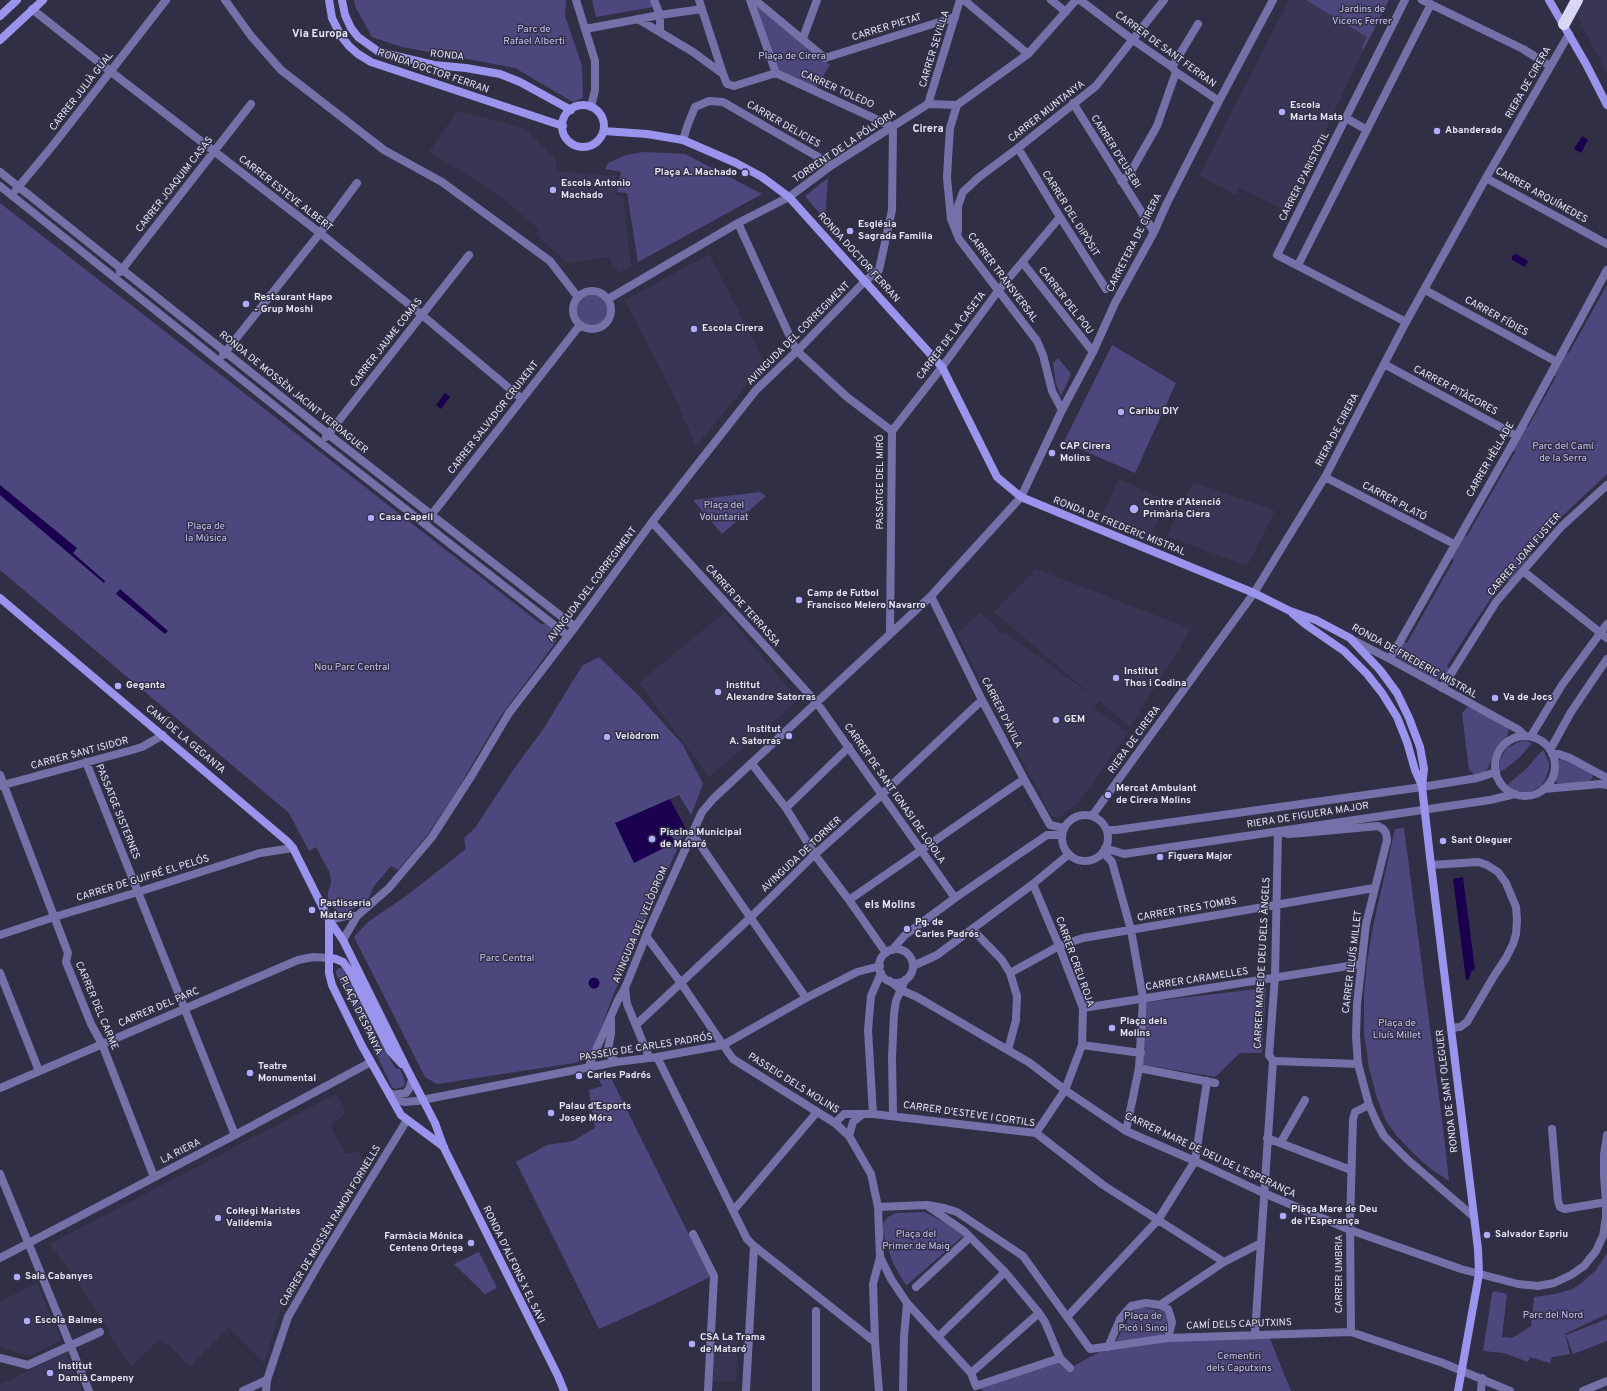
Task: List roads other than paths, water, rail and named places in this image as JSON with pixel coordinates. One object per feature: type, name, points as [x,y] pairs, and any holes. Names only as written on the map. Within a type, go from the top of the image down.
[{"type":"highway","points":[[1567,29],[1577,0]]},
{"type":"street","points":[[0,16],[17,0]]},
{"type":"street","points":[[0,40],[43,0]]},
{"type":"street","name":"CARRER JULIÀ GUAL","points":[[11,195],[54,144],[166,0]]},
{"type":"street","points":[[225,0],[251,36],[281,70],[343,120],[384,150],[442,182],[550,261],[578,296]]},
{"type":"street","name":"RONDA DOCTOR FERRAN","points":[[329,0],[332,18],[341,36],[358,54],[371,62],[563,126]]},
{"type":"street","name":"RONDA","points":[[342,0],[345,15],[351,28],[358,37],[379,52],[434,65],[466,68],[500,74],[520,82],[571,110]]},
{"type":"street","points":[[576,0],[595,61],[595,90],[592,107]]},
{"type":"street","points":[[654,0],[660,15],[660,31]]},
{"type":"street","points":[[699,0],[727,84],[734,86],[776,73],[750,0]]},
{"type":"street","points":[[755,0],[803,38],[817,0]]},
{"type":"street","name":"CARRER SEVILLA","points":[[928,104],[960,0]]},
{"type":"street","points":[[964,0],[1028,54]]},
{"type":"street","points":[[1051,0],[1066,12]]},
{"type":"street","points":[[928,104],[957,105],[1028,54],[1076,0]]},
{"type":"street","name":"CARRER DE SANT FERRAN","points":[[1080,0],[1218,101]]},
{"type":"street","name":"CARRER MUNTANYA","points":[[959,239],[957,221],[958,206],[963,192],[978,178],[1096,86],[1164,0]]},
{"type":"street","name":"CARRETERA DE CIRERA","points":[[1021,497],[1062,410],[1154,232],[1167,202],[1218,101],[1273,0]]},
{"type":"street","name":"CARRER D'ARISTÒTIL","points":[[1405,0],[1277,255],[1406,322]]},
{"type":"street","points":[[1422,0],[1523,49],[1550,66]]},
{"type":"street","points":[[1549,0],[1567,29],[1607,104]]},
{"type":"street","points":[[1298,266],[1431,4]]},
{"type":"street","name":"CARRER ESTEVE ALBERT","points":[[32,9],[110,72],[320,233],[422,315],[522,399]]},
{"type":"street","points":[[585,29],[702,9]]},
{"type":"street","name":"CARRER PIETAT","points":[[803,38],[824,58],[955,17]]},
{"type":"street","points":[[638,19],[693,52],[723,74]]},
{"type":"street","points":[[1121,181],[1129,175],[1157,126],[1174,69],[1198,24]]},
{"type":"street","name":"RIERA DE CIRERA","points":[[1092,816],[1254,593],[1325,477],[1406,322],[1550,66],[1567,29]]},
{"type":"street","name":"CARRER TOLEDO","points":[[776,73],[893,127]]},
{"type":"street","name":"CARRER DELICIES","points":[[683,140],[695,107],[709,101],[724,102],[832,165]]},
{"type":"street","name":"CARRER D'EUSEBI","points":[[1073,103],[1154,232]]},
{"type":"street","name":"CARRER JOAQUIM CASAS","points":[[115,278],[251,104]]},
{"type":"street","name":"TORRENT DE LA PÓLVORA","points":[[608,299],[738,223],[789,196],[832,165],[928,104]]},
{"type":"street","name":"CARRER TRANSVERSAL","points":[[957,105],[950,128],[947,178],[951,219],[959,239],[1037,341],[1043,355],[1052,391],[1062,410]]},
{"type":"street","points":[[578,106],[592,107],[599,113],[603,120],[604,131],[597,142],[591,146],[584,147],[577,146],[570,142],[566,137],[563,126],[565,117],[571,110],[578,106]]},
{"type":"street","points":[[1346,118],[1367,130]]},
{"type":"street","name":"AVINGUDA DEL CORREGIMENT","points":[[342,940],[357,916],[389,888],[432,837],[472,775],[509,713],[576,627],[652,522],[756,390],[865,281],[879,270],[892,210],[893,127]]},
{"type":"street","name":"RONDA DOCTOR FERRAN","points":[[604,131],[647,134],[683,140],[736,162],[762,177],[789,196],[942,367],[997,477],[1021,497]]},
{"type":"street","name":"CARRER DEL DIPÒSIT","points":[[1018,148],[1106,289]]},
{"type":"street","name":"RONDA DE MOSSÈN JACINT VERDAGUER","points":[[0,172],[328,434],[576,627]]},
{"type":"street","name":"CARRER ARQUÍMEDES","points":[[1486,178],[1607,244]]},
{"type":"street","points":[[218,360],[320,233],[357,183]]},
{"type":"street","name":"RONDA DE MOSSÈN JACINT VERDAGUER","points":[[0,186],[321,443],[568,636]]},
{"type":"street","name":"CARRER DE LA CASETA","points":[[892,431],[942,367],[998,291],[1060,217]]},
{"type":"street","points":[[738,223],[796,350]]},
{"type":"street","name":"CARRER JAUME COMAS","points":[[321,443],[469,255]]},
{"type":"street","name":"CARRER DEL POU","points":[[1022,263],[1093,352]]},
{"type":"street","name":"CARRER HÈL·LADE","points":[[1390,659],[1454,544],[1517,436],[1607,270]]},
{"type":"street","points":[[593,290],[599,292],[608,299],[611,312],[605,324],[593,329],[580,325],[573,314],[572,308],[578,296],[593,290]]},
{"type":"street","name":"CARRER FÍDIES","points":[[1425,290],[1557,362]]},
{"type":"street","name":"CARRER SALVADOR CRUIXENT","points":[[424,524],[580,325]]},
{"type":"street","name":"PASSATGE DEL MIRÓ","points":[[796,350],[847,397],[892,431],[890,634]]},
{"type":"street","name":"CARRER PITÀGORES","points":[[1384,364],[1517,436]]},
{"type":"street","name":"CARRER PLATÓ","points":[[1325,477],[1454,544]]},
{"type":"street","name":"CARRER JOAN FUSTER","points":[[1442,688],[1496,602],[1561,527],[1607,485]]},
{"type":"street","name":"RONDA DE FREDERIC MISTRAL","points":[[1021,497],[1254,593]]},
{"type":"street","name":"AVINGUDA DEL VELÒDROM","points":[[588,1068],[625,988],[646,936],[702,812],[714,798],[931,596],[1021,497]]},
{"type":"street","name":"CARRER DE TERRASSA","points":[[652,522],[817,702]]},
{"type":"street","points":[[1523,571],[1607,638]]},
{"type":"street","points":[[1254,593],[1290,611]]},
{"type":"street","name":"CARRER D'ÀVILA","points":[[931,596],[982,700],[1024,779],[1050,825],[1063,831]]},
{"type":"street","name":"CAMÍ DE LA GEGANTA","points":[[0,598],[284,837],[293,848],[329,920]]},
{"type":"street","name":"RONDA DE FREDERIC MISTRAL","points":[[1290,611],[1316,620],[1390,659],[1528,736]]},
{"type":"street","name":"RONDA DE SANT OLEGUER","points":[[1290,611],[1304,624],[1344,651],[1367,674],[1382,693],[1397,717],[1422,787],[1474,1217],[1479,1274],[1458,1391]]},
{"type":"street","points":[[1528,736],[1562,685],[1607,624]]},
{"type":"street","name":"RONDA DE SANT OLEGUER","points":[[1350,638],[1380,670],[1397,693],[1409,718],[1420,747],[1424,769],[1422,787]]},
{"type":"street","points":[[1551,752],[1558,735],[1607,659]]},
{"type":"street","name":"AVINGUDA DE TORNER","points":[[636,1025],[815,855],[982,700]]},
{"type":"street","name":"CARRER DE SANT IGNASI DE LOIOLA","points":[[817,702],[955,898]]},
{"type":"street","name":"CARRER SANT ISIDOR","points":[[2,786],[142,747],[163,735]]},
{"type":"street","points":[[1544,789],[1553,776],[1555,767],[1551,752],[1542,742],[1528,736],[1517,737],[1509,740],[1499,751],[1495,762],[1496,772],[1499,781],[1506,789],[1515,794],[1525,796],[1534,794],[1544,789],[1600,784],[1607,785]]},
{"type":"street","points":[[786,808],[849,747]]},
{"type":"street","points":[[1551,752],[1570,758],[1607,778]]},
{"type":"street","name":"PASSATGE SISTERNES","points":[[86,762],[235,1135]]},
{"type":"street","points":[[752,764],[786,808],[815,855],[889,951]]},
{"type":"street","name":"RIERA DE FIGUERA MAJOR","points":[[1106,830],[1116,830],[1422,787],[1477,778],[1496,772]]},
{"type":"street","name":"CARRER DEL CARME","points":[[0,775],[2,786],[68,953],[66,962],[91,1024],[102,1044],[154,1177]]},
{"type":"street","points":[[849,900],[1024,779]]},
{"type":"street","name":"RIERA DE FIGUERA MAJOR","points":[[1104,850],[1124,854],[1425,808],[1490,800],[1515,794]]},
{"type":"street","points":[[1079,816],[1092,816],[1101,821],[1106,830],[1108,838],[1104,850],[1098,857],[1090,860],[1083,861],[1075,859],[1069,854],[1063,845],[1063,831],[1068,822],[1079,816]]},
{"type":"street","name":"CARRER LLUÍS MILLET","points":[[1278,831],[1288,834],[1378,826],[1386,833],[1387,840],[1366,924],[1361,964],[1357,1004],[1356,1036],[1358,1064],[1369,1105],[1376,1123],[1384,1136],[1408,1160],[1474,1217]]},
{"type":"street","points":[[873,1114],[868,1030],[871,996],[880,970],[882,957],[905,935],[955,898],[1047,835],[1063,831]]},
{"type":"street","name":"CARRER MARE DE DEU DELS ÀNGELS","points":[[1255,1334],[1273,1061],[1269,1055],[1275,977],[1278,831]]},
{"type":"street","points":[[692,833],[806,998]]},
{"type":"street","name":"CARRER DE GUIFRÉ EL PELÓS","points":[[0,935],[260,853],[293,848]]},
{"type":"street","points":[[1104,850],[1112,862],[1131,930],[1143,998],[1139,1068],[1126,1131]]},
{"type":"street","points":[[913,966],[937,955],[1033,884],[1069,854]]},
{"type":"street","points":[[1431,865],[1478,862],[1487,865],[1498,872],[1506,883],[1516,907],[1516,934],[1506,958],[1467,1022],[1460,1027],[1451,1028]]},
{"type":"street","name":"CARRER CREU ROJA","points":[[1033,884],[1083,1008],[1082,1045],[1065,1090],[1036,1133]]},
{"type":"street","name":"CARRER TRES TOMBS","points":[[1010,972],[1059,946],[1083,938],[1374,888]]},
{"type":"street","points":[[329,920],[346,916],[357,916]]},
{"type":"street","name":"PLAÇA D'ESPANYA","points":[[329,920],[342,940],[435,1123],[444,1148]]},
{"type":"street","name":"PLAÇA D'ESPANYA","points":[[329,920],[329,958],[332,985],[380,1080],[396,1107],[407,1120],[444,1148]]},
{"type":"street","points":[[972,928],[1002,960],[1010,972],[1017,996],[1016,1020],[1008,1050]]},
{"type":"street","name":"PASSEIG DELS MOLINS","points":[[646,936],[681,982],[734,1059],[835,1122],[849,1136],[871,1174],[878,1207]]},
{"type":"street","points":[[889,951],[902,950],[909,955],[913,966],[896,1001],[894,1014],[892,1057],[893,1115]]},
{"type":"street","name":"CARRER DEL PARC","points":[[0,1088],[298,960],[313,957],[329,958]]},
{"type":"street","name":"PLAÇA D'ESPANYA","points":[[329,958],[343,962],[374,1003]]},
{"type":"street","name":"CARRER CARAMELLES","points":[[1083,1008],[1361,964]]},
{"type":"street","name":"PLAÇA D'ESPANYA","points":[[349,970],[390,1051],[397,1061],[406,1067]]},
{"type":"street","points":[[880,970],[890,981],[896,983],[905,980]]},
{"type":"street","name":"PASSEIG DE CARLES PADRÓS","points":[[423,1100],[616,1062],[723,1045],[806,998],[857,972],[880,970]]},
{"type":"street","points":[[0,973],[39,1071]]},
{"type":"street","name":"CARRER MARE DE DEU DE L'ESPERANÇA","points":[[890,981],[901,990],[917,997],[1030,1063],[1065,1090],[1126,1131],[1350,1230],[1479,1274],[1518,1284],[1538,1286],[1554,1283],[1571,1276],[1584,1266],[1592,1256],[1603,1236],[1606,1202],[1604,1155],[1607,1135]]},
{"type":"street","points":[[625,988],[626,1004],[636,1025],[747,1239],[875,1342]]},
{"type":"street","name":"AVINGUDA DEL VELÒDROM","points":[[610,1018],[611,1034],[608,1049],[610,1055],[616,1062]]},
{"type":"street","points":[[1082,1045],[1140,1053]]},
{"type":"street","points":[[1273,1061],[1358,1064]]},
{"type":"street","name":"LA RIERA","points":[[0,1258],[371,1062]]},
{"type":"street","points":[[1068,1316],[1158,1220],[1195,1161],[1211,1082],[1139,1068]]},
{"type":"street","name":"PLAÇA D'ESPANYA","points":[[380,1080],[392,1095]]},
{"type":"street","points":[[392,1095],[406,1092],[409,1089],[412,1080]]},
{"type":"street","points":[[392,1095],[398,1100],[404,1102],[423,1100]]},
{"type":"street","points":[[1280,1142],[1305,1100]]},
{"type":"street","name":"CARRER UMBRIA","points":[[1350,1332],[1350,1230],[1353,1119],[1355,1112],[1369,1105]]},
{"type":"street","points":[[733,1211],[817,1112]]},
{"type":"street","name":"CARRER D'ESTEVE I CORTILS","points":[[835,1122],[844,1114],[893,1115],[1036,1133],[1103,1185],[1224,1262]]},
{"type":"street","points":[[849,1136],[853,1122],[863,1114]]},
{"type":"street","name":"CARRER DE MOSSÈN RAMON FORNELLS","points":[[266,1391],[268,1380],[288,1317],[319,1263],[407,1120]]},
{"type":"street","points":[[1552,1128],[1558,1201],[1560,1207],[1565,1209],[1606,1202]]},
{"type":"street","points":[[1267,1138],[1351,1170]]},
{"type":"street","name":"RONDA D'ALFONS X EL SAVI","points":[[444,1148],[558,1376],[564,1391]]},
{"type":"street","points":[[0,1174],[89,1391]]},
{"type":"street","points":[[927,1205],[964,1231],[1005,1272],[1039,1313],[1045,1322],[1060,1358],[1070,1368]]},
{"type":"street","name":"CAMÍ DELS CAPUTXINS","points":[[878,1207],[927,1205],[957,1212],[1023,1256],[1068,1316],[1090,1349],[1168,1338],[1350,1332],[1461,1370],[1510,1391]]},
{"type":"street","points":[[878,1207],[880,1257],[873,1284],[875,1342],[879,1391]]},
{"type":"street","points":[[693,1234],[714,1276],[708,1391]]},
{"type":"street","points":[[916,1287],[970,1238]]},
{"type":"street","points":[[1160,1305],[1224,1262],[1261,1243]]},
{"type":"street","points":[[746,1391],[754,1246]]},
{"type":"street","points":[[880,1257],[891,1279],[907,1304],[971,1373],[974,1388],[1060,1358]]},
{"type":"street","points":[[938,1337],[1005,1272]]},
{"type":"street","points":[[1108,1347],[1120,1319],[1131,1306],[1146,1303],[1160,1305],[1168,1309],[1172,1322],[1168,1338]]},
{"type":"street","points":[[903,1391],[904,1337],[907,1304]]},
{"type":"street","points":[[816,1311],[816,1391]]},
{"type":"street","points":[[971,1373],[1039,1313]]},
{"type":"street","points":[[0,1358],[28,1365],[100,1332]]},
{"type":"street","points":[[1480,1391],[1482,1378]]},
{"type":"street","points":[[243,1391],[268,1380]]},
{"type":"street","points":[[1583,1391],[1607,1381]]},
{"type":"place","name":"Escola Marta Mata","points":[[1282,112]]},
{"type":"place","name":"Abanderado","points":[[1437,131]]},
{"type":"place","name":"Plaça A. Machado","points":[[745,173]]},
{"type":"place","name":"Escola Antonio Machado","points":[[553,190]]},
{"type":"place","name":"Església Sagrada Familia","points":[[850,231]]},
{"type":"place","name":"Restaurant Hapo - Grup Moshi","points":[[246,304]]},
{"type":"place","name":"Escola Cirera","points":[[694,329]]},
{"type":"place","name":"Caribu DIY","points":[[1121,412]]},
{"type":"place","name":"CAP Cirera Molins","points":[[1052,453]]},
{"type":"place","name":"Centre d'Atenció Primària Ciera","points":[[1134,509]]},
{"type":"place","name":"Casa Capell","points":[[371,518]]},
{"type":"place","name":"Camp de Futbol Francisco Melero Navarro","points":[[799,600]]},
{"type":"place","name":"Institut Thos i Codina","points":[[1116,678]]},
{"type":"place","name":"Geganta","points":[[118,686]]},
{"type":"place","name":"Institut Alexandre Satorras","points":[[718,692]]},
{"type":"place","name":"Va de Jocs","points":[[1495,698]]},
{"type":"place","name":"GEM","points":[[1056,720]]},
{"type":"place","name":"Institut A. Satorras","points":[[789,736]]},
{"type":"place","name":"Velòdrom","points":[[607,737]]},
{"type":"place","name":"Mercat Ambulant de Cirera Molins","points":[[1108,795]]},
{"type":"place","name":"Piscina Municipal de Mataró","points":[[652,839]]},
{"type":"place","name":"Sant Oleguer","points":[[1443,841]]},
{"type":"place","name":"Figuera Major","points":[[1160,857]]},
{"type":"place","name":"Pastisseria Mataró","points":[[312,910]]},
{"type":"place","name":"Pg. de Carles Padrós","points":[[907,929]]},
{"type":"place","name":"Plaça dels Molins","points":[[1112,1028]]},
{"type":"place","name":"Teatre Monumental","points":[[250,1073]]},
{"type":"place","name":"Carles Padrós","points":[[579,1076]]},
{"type":"place","name":"Palau d'Esports Josep Móra","points":[[551,1113]]},
{"type":"place","name":"Plaça Mare de Deu de l'Esperança","points":[[1283,1216]]},
{"type":"place","name":"Col·legi Maristes Valldemia","points":[[218,1218]]},
{"type":"place","name":"Salvador Espriu","points":[[1487,1235]]},
{"type":"place","name":"Farmàcia Mónica Centeno Ortega","points":[[471,1243]]},
{"type":"place","name":"Sala Cabanyes","points":[[17,1277]]},
{"type":"place","name":"Escola Balmes","points":[[27,1321]]},
{"type":"place","name":"CSA La Trama de Mataró","points":[[692,1344]]},
{"type":"place","name":"Institut Damià Campeny","points":[[50,1373]]},
{"type":"district","name":"Via Europa","points":[[320,35]]},
{"type":"district","name":"Cirera","points":[[928,130]]},
{"type":"district","name":"els Molins","points":[[890,906]]},
{"type":"park label","name":"Jardins de Vicenç Ferrer","points":[[1362,16]]},
{"type":"park label","name":"Parc de Rafael Alberti","points":[[534,36]]},
{"type":"park label","name":"Plaça de Cirera","points":[[792,57]]},
{"type":"park label","name":"Parc del Camí de la Serra","points":[[1563,452]]},
{"type":"park label","name":"Plaça del Voluntariat","points":[[724,512]]},
{"type":"park label","name":"Plaça de la Música","points":[[206,532]]},
{"type":"park label","name":"Nou Parc Central","points":[[352,668]]},
{"type":"park label","name":"Parc Central","points":[[507,959]]},
{"type":"park label","name":"Plaça de Lluís Millet","points":[[1397,1030]]},
{"type":"park label","name":"Plaça del Primer de Maig","points":[[916,1240]]},
{"type":"park label","name":"Parc del Nord","points":[[1553,1316]]},
{"type":"park label","name":"Plaça de Picó i Sinoi","points":[[1143,1322]]},
{"type":"park label","name":"Cementiri dels Caputxins","points":[[1239,1362]]}]
